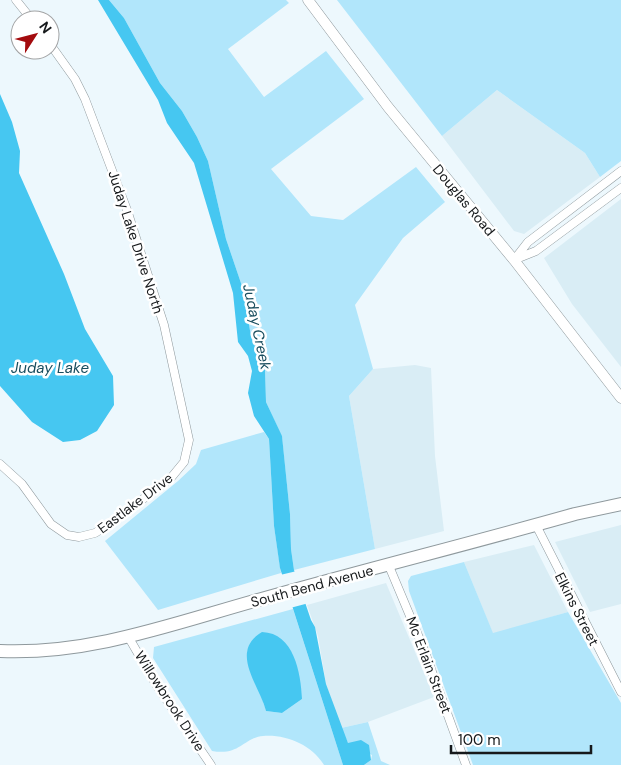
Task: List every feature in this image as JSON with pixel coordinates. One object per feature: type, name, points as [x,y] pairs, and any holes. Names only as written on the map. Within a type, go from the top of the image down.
[{"type":"main road","name":"South Bend Avenue","points":[[0,651],[34,652],[129,638],[322,582],[621,504]]},
{"type":"street","points":[[16,0],[24,10]]},
{"type":"street","name":"Douglas Road","points":[[308,0],[388,106],[514,260],[621,398]]},
{"type":"street","name":"Juday Lake Drive North","points":[[60,58],[75,79],[85,99],[127,210],[161,316],[174,365],[189,440],[188,452]]},
{"type":"street","points":[[514,260],[528,242],[621,171]]},
{"type":"street","points":[[514,260],[536,251],[621,188]]},
{"type":"street","points":[[576,205],[583,215]]},
{"type":"street","name":"Eastlake Drive","points":[[0,464],[22,484],[51,524],[59,531],[71,536],[90,535],[108,525],[170,479],[178,470],[188,452]]},
{"type":"street","name":"Elkins Street","points":[[536,525],[573,603],[621,692]]},
{"type":"street","name":"Mc Erlain Street","points":[[389,566],[423,647],[466,765]]},
{"type":"street","name":"Willowbrook Drive","points":[[129,638],[157,686],[211,765]]},
{"type":"shaded area","points":[[109,0],[286,0],[289,3],[228,49],[264,97],[326,51],[364,99],[271,169],[311,216],[343,220],[416,167],[445,202],[403,238],[355,305],[373,369],[349,396],[375,549],[294,570],[282,437],[266,402],[265,370],[251,337],[244,292],[226,239],[208,161],[182,111],[160,83],[124,18]]},
{"type":"shaded area","points":[[337,0],[621,0],[621,161],[600,177],[585,153],[497,90],[442,136]]},
{"type":"shaded area","points":[[497,90],[585,153],[600,177],[524,234],[514,231],[442,136]]},
{"type":"shaded area","points":[[621,199],[621,367],[572,304],[544,258]]},
{"type":"shaded area","points":[[415,365],[431,368],[435,456],[444,531],[375,549],[349,396],[373,369]]},
{"type":"shaded area","points":[[264,432],[269,439],[274,526],[281,573],[158,610],[105,541],[196,464],[201,450]]},
{"type":"shaded area","points":[[621,525],[621,604],[590,612],[555,542]]},
{"type":"shaded area","points":[[534,545],[568,612],[493,634],[464,562]]},
{"type":"shaded area","points":[[464,562],[493,633],[568,612],[621,703],[621,765],[473,765],[409,591],[408,581],[411,576]]},
{"type":"shaded area","points":[[386,583],[434,697],[368,722],[341,728],[326,684],[318,636],[307,605]]},
{"type":"shaded area","points":[[293,609],[343,765],[324,765],[313,752],[298,742],[272,736],[256,737],[229,751],[212,751],[153,658],[154,647]],"holes":[[[247,650],[302,699],[282,713],[266,711],[252,675]]]},
{"type":"shaded area","points":[[368,722],[381,761],[390,765],[364,765],[371,760],[372,755],[348,743],[341,728]]},
{"type":"water","points":[[98,0],[109,0],[124,18],[160,83],[182,111],[208,161],[226,239],[244,292],[251,337],[265,370],[266,402],[282,436],[294,570],[315,627],[326,684],[348,743],[361,740],[369,745],[371,760],[364,765],[343,765],[280,568],[274,526],[269,439],[254,416],[248,393],[252,371],[248,356],[238,342],[233,293],[194,163],[167,123],[158,100]]},
{"type":"water","name":"Juday Lake","points":[[0,94],[12,122],[20,151],[19,173],[64,274],[85,329],[113,376],[114,405],[97,431],[80,440],[63,442],[32,422],[0,386]]},
{"type":"water","points":[[262,632],[273,634],[282,639],[294,656],[300,678],[302,699],[282,713],[266,711],[249,669],[248,649],[252,640]]},
{"type":"pier","points":[[297,571],[309,603],[290,608],[280,575]]},
{"type":"water label","name":"Juday Creek","points":[[257,327]]}]
